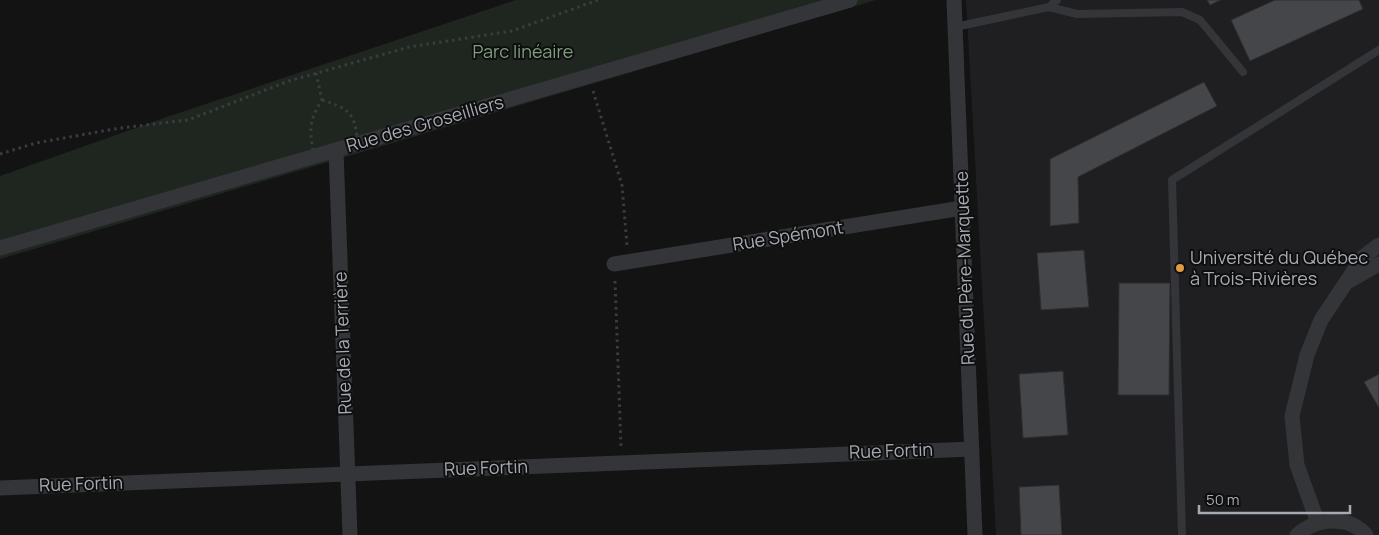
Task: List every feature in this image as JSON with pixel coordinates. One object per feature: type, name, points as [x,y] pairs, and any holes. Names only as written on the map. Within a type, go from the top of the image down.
[{"type":"street","name":"Rue des Groseilliers","points":[[0,248],[850,0]]},
{"type":"street","name":"Rue du Père-Marquette","points":[[954,0],[975,535]]},
{"type":"street","name":"Rue de la Terrière","points":[[336,150],[350,535]]},
{"type":"street","name":"Rue Spémont","points":[[614,264],[962,208]]},
{"type":"street","points":[[1318,522],[1297,465],[1292,416],[1307,355],[1321,320],[1363,257],[1379,245]]},
{"type":"street","points":[[1347,282],[1379,264]]},
{"type":"street","name":"Rue Fortin","points":[[0,488],[972,449]]},
{"type":"street","points":[[1297,535],[1318,522],[1334,521],[1349,524],[1366,535]]},
{"type":"lane","points":[[1049,7],[1057,0]]},
{"type":"lane","points":[[955,27],[1049,7],[1077,14],[1182,12],[1200,20],[1243,72]]},
{"type":"lane","points":[[1182,535],[1172,180],[1379,50]]},
{"type":"path","points":[[0,154],[36,143],[120,128],[188,120],[289,81],[316,73],[409,47],[512,31],[598,0]]},
{"type":"path","points":[[316,73],[322,100],[311,123],[313,150],[336,150],[357,139],[352,115],[336,104],[322,100]]},
{"type":"path","points":[[589,76],[622,185],[625,227]]},
{"type":"path","points":[[614,264],[622,462]]},
{"type":"shaded area","name":"Université du Québec à Trois-Rivières","points":[[966,0],[1379,0],[1379,535],[996,535]]},
{"type":"green space","name":"Parc linéaire","points":[[516,0],[876,0],[0,259],[0,176],[164,118]]},
{"type":"building","points":[[1207,0],[1221,0],[1210,5]]},
{"type":"building","points":[[1275,0],[1359,0],[1363,9],[1250,61],[1231,20]]},
{"type":"building","points":[[1204,82],[1217,106],[1078,177],[1079,223],[1050,226],[1050,159]]},
{"type":"building","points":[[1084,250],[1089,307],[1041,310],[1037,253]]},
{"type":"building","points":[[1119,283],[1170,283],[1169,395],[1118,395]]},
{"type":"building","points":[[1063,371],[1068,435],[1023,438],[1019,374]]},
{"type":"building","points":[[1379,374],[1379,408],[1364,382]]},
{"type":"building","points":[[1059,485],[1062,535],[1021,535],[1019,487]]},
{"type":"place","name":"Université du Québec à Trois-Rivières","points":[[1180,268]]}]
